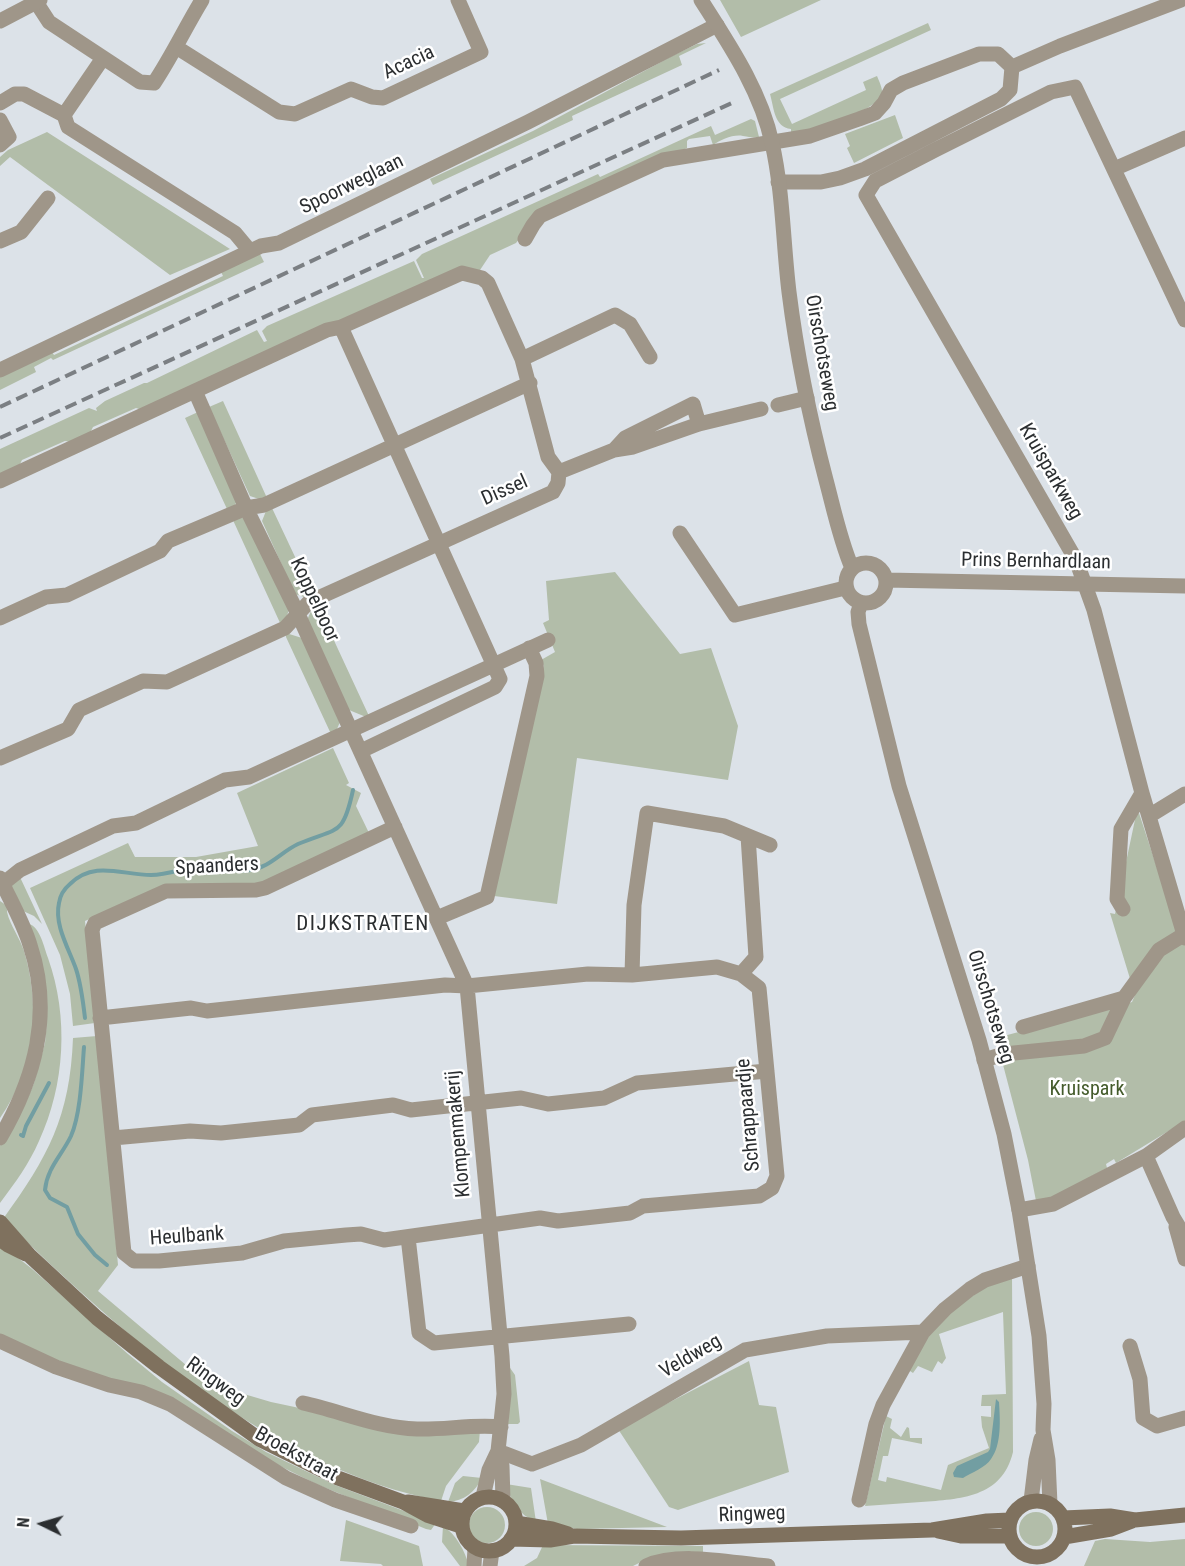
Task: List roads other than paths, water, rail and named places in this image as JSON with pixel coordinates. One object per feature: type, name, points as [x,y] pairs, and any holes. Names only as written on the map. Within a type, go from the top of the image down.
[{"type":"main road","name":"Ringweg","points":[[0,1222],[29,1255],[97,1318],[159,1367],[259,1439],[338,1478],[403,1502],[427,1515],[461,1526]]},
{"type":"main road","name":"Ringweg","points":[[0,1239],[29,1255]]},
{"type":"main road","points":[[483,1497],[494,1497],[503,1501],[514,1512],[516,1523],[511,1539],[491,1558],[475,1548],[465,1538],[461,1526],[464,1510],[483,1497]]},
{"type":"main road","points":[[1031,1501],[1050,1504],[1063,1518],[1064,1537],[1059,1546],[1042,1561],[1025,1560],[1010,1536],[1010,1520],[1015,1511],[1031,1501]]},
{"type":"main road","name":"Ringweg","points":[[403,1502],[464,1510]]},
{"type":"main road","points":[[1063,1518],[1110,1516],[1135,1520],[1185,1515]]},
{"type":"main road","name":"Ringweg","points":[[511,1539],[550,1539],[574,1536],[681,1538],[932,1530],[960,1524],[1010,1520]]},
{"type":"main road","points":[[1064,1537],[1111,1529],[1135,1520]]},
{"type":"main road","name":"Ringweg","points":[[516,1523],[552,1529],[574,1536]]},
{"type":"main road","name":"Ringweg","points":[[932,1530],[961,1536],[1010,1536]]},
{"type":"street","points":[[0,21],[38,1],[50,22],[140,82],[154,83],[202,0]]},
{"type":"street","name":"Acacia","points":[[176,47],[279,112],[295,114],[351,89],[372,97],[383,98],[481,52],[458,0]]},
{"type":"street","name":"Oirschotseweg","points":[[701,0],[754,91],[772,141],[789,293],[813,431],[843,548],[852,568]]},
{"type":"street","points":[[1012,67],[1060,46],[1181,0]]},
{"type":"street","name":"Spoorweglaan","points":[[0,370],[250,251],[261,246],[279,243],[331,218],[528,122],[717,25]]},
{"type":"street","points":[[525,239],[540,216],[663,160],[810,136],[875,113],[897,86],[979,54],[998,54],[1012,67]]},
{"type":"street","points":[[64,115],[103,58]]},
{"type":"street","points":[[778,182],[820,182],[865,169],[1000,99],[1010,90],[1012,67]]},
{"type":"street","name":"Kruisparkweg","points":[[1114,169],[1075,87],[1052,92],[1009,112],[876,181],[866,195],[1076,560],[1094,610],[1142,793],[1184,936]]},
{"type":"street","points":[[0,103],[15,94],[24,94],[64,115],[68,127],[235,233],[250,251]]},
{"type":"street","points":[[0,120],[9,137],[0,145]]},
{"type":"street","points":[[1185,138],[1114,169],[1185,320]]},
{"type":"street","points":[[0,241],[21,232],[48,198]]},
{"type":"street","name":"Dissel","points":[[0,758],[68,729],[79,710],[143,681],[167,682],[285,627],[309,602],[553,492],[558,483],[559,472],[548,457],[530,383],[522,359],[488,283],[482,278],[467,273],[455,274],[341,327]]},
{"type":"street","points":[[522,359],[615,315],[630,324],[650,357]]},
{"type":"street","points":[[0,481],[327,330],[341,327],[500,679],[495,687],[361,751]]},
{"type":"street","points":[[0,618],[46,597],[67,595],[160,551],[168,542],[246,508],[264,505],[530,383]]},
{"type":"street","name":"Koppelboor","points":[[195,391],[246,508],[298,614],[395,827]]},
{"type":"street","points":[[778,405],[807,398]]},
{"type":"street","points":[[559,472],[614,450],[633,447],[699,424],[761,409]]},
{"type":"street","points":[[680,533],[735,615],[845,588]]},
{"type":"street","points":[[866,563],[873,564],[884,573],[886,580],[886,587],[880,598],[868,604],[851,598],[845,588],[846,579],[852,568],[866,563]]},
{"type":"street","name":"Prins Bernhardlaan","points":[[886,580],[1185,586]]},
{"type":"street","name":"Oirschotseweg","points":[[861,603],[858,612],[859,624],[899,786],[984,1060],[1002,1124],[1019,1210],[1039,1336],[1044,1404],[1043,1430],[1036,1460],[1031,1501]]},
{"type":"street","points":[[0,1138],[18,1103],[36,1057],[40,1025],[37,969],[30,944],[1,883],[20,870],[114,826],[135,823],[225,780],[249,777],[548,640]]},
{"type":"street","points":[[437,918],[488,897],[537,676],[536,663],[529,648]]},
{"type":"street","points":[[1123,909],[1117,899],[1121,829],[1142,793]]},
{"type":"street","points":[[1149,816],[1185,794]]},
{"type":"street","points":[[632,975],[634,905],[647,813],[724,826],[770,845]]},
{"type":"street","name":"Klompenmakerij","points":[[395,827],[467,986],[504,1394],[498,1451],[489,1470],[483,1497]]},
{"type":"street","name":"Spaanders","points":[[100,1018],[92,930],[95,923],[166,891],[265,888],[395,827]]},
{"type":"street","points":[[100,1018],[191,1008],[207,1011],[445,985],[467,986],[588,974],[632,975],[717,967],[741,974],[756,957],[748,836]]},
{"type":"street","points":[[984,1060],[1004,1054],[1084,1046],[1105,1038],[1124,998],[1159,950],[1184,936]]},
{"type":"street","name":"Schrappaardje","points":[[488,1227],[540,1218],[558,1221],[630,1213],[643,1206],[759,1196],[772,1188],[777,1176],[759,988],[741,974]]},
{"type":"street","points":[[1023,1028],[1124,998]]},
{"type":"street","name":"Heulbank","points":[[100,1018],[124,1253],[134,1261],[159,1261],[242,1253],[284,1241],[346,1235],[362,1234],[384,1240],[488,1227]]},
{"type":"street","points":[[113,1138],[190,1131],[221,1133],[299,1125],[312,1115],[393,1105],[411,1110],[521,1098],[548,1104],[604,1098],[637,1083],[767,1071]]},
{"type":"street","points":[[0,1124],[18,1103]]},
{"type":"street","points":[[1019,1210],[1053,1204],[1146,1156],[1185,1128]]},
{"type":"street","points":[[1146,1156],[1173,1217],[1185,1237]]},
{"type":"street","points":[[1173,1217],[1185,1259]]},
{"type":"street","points":[[408,1237],[419,1333],[434,1343],[629,1324]]},
{"type":"street","points":[[859,1500],[876,1424],[883,1405],[923,1332],[945,1309],[970,1289],[986,1280],[1028,1266]]},
{"type":"street","name":"Veldweg","points":[[498,1451],[532,1464],[581,1445],[745,1350],[827,1336],[923,1332]]},
{"type":"street","name":"Broekstraat","points":[[0,1341],[56,1367],[156,1397],[286,1478],[335,1500],[411,1526]]},
{"type":"street","points":[[1130,1346],[1140,1379],[1143,1418],[1156,1426],[1185,1418]]},
{"type":"street","points":[[303,1403],[386,1426],[417,1429],[484,1425],[501,1427]]},
{"type":"street","name":"Oirschotseweg","points":[[1043,1430],[1048,1460],[1050,1504]]},
{"type":"street","name":"Klompenmakerij","points":[[498,1451],[502,1466],[503,1501]]},
{"type":"street","points":[[474,1566],[475,1548]]},
{"type":"street","points":[[646,1566],[675,1559],[768,1566]]},
{"type":"water","points":[[996,1399],[999,1402],[1000,1424],[995,1453],[989,1462],[978,1470],[963,1478],[954,1477],[953,1473],[957,1466],[990,1449]]},
{"type":"waterway","points":[[85,1018],[78,975],[59,920],[60,898],[70,884],[89,872],[109,870],[151,875],[201,866],[244,871],[257,869],[298,844],[337,828],[346,816],[353,790]]},
{"type":"waterway","points":[[84,1047],[77,1116],[71,1136],[52,1168],[45,1190],[50,1198],[67,1207],[78,1234],[95,1255],[107,1265]]},
{"type":"waterway","points":[[21,1135],[23,1136],[49,1083]]},
{"type":"railway","points":[[0,407],[719,70]]},
{"type":"railway","points":[[0,438],[734,102]]},
{"type":"district","name":"DIJKSTRATEN","points":[[363,925]]},
{"type":"park label","name":"Kruispark","points":[[1087,1090]]}]
